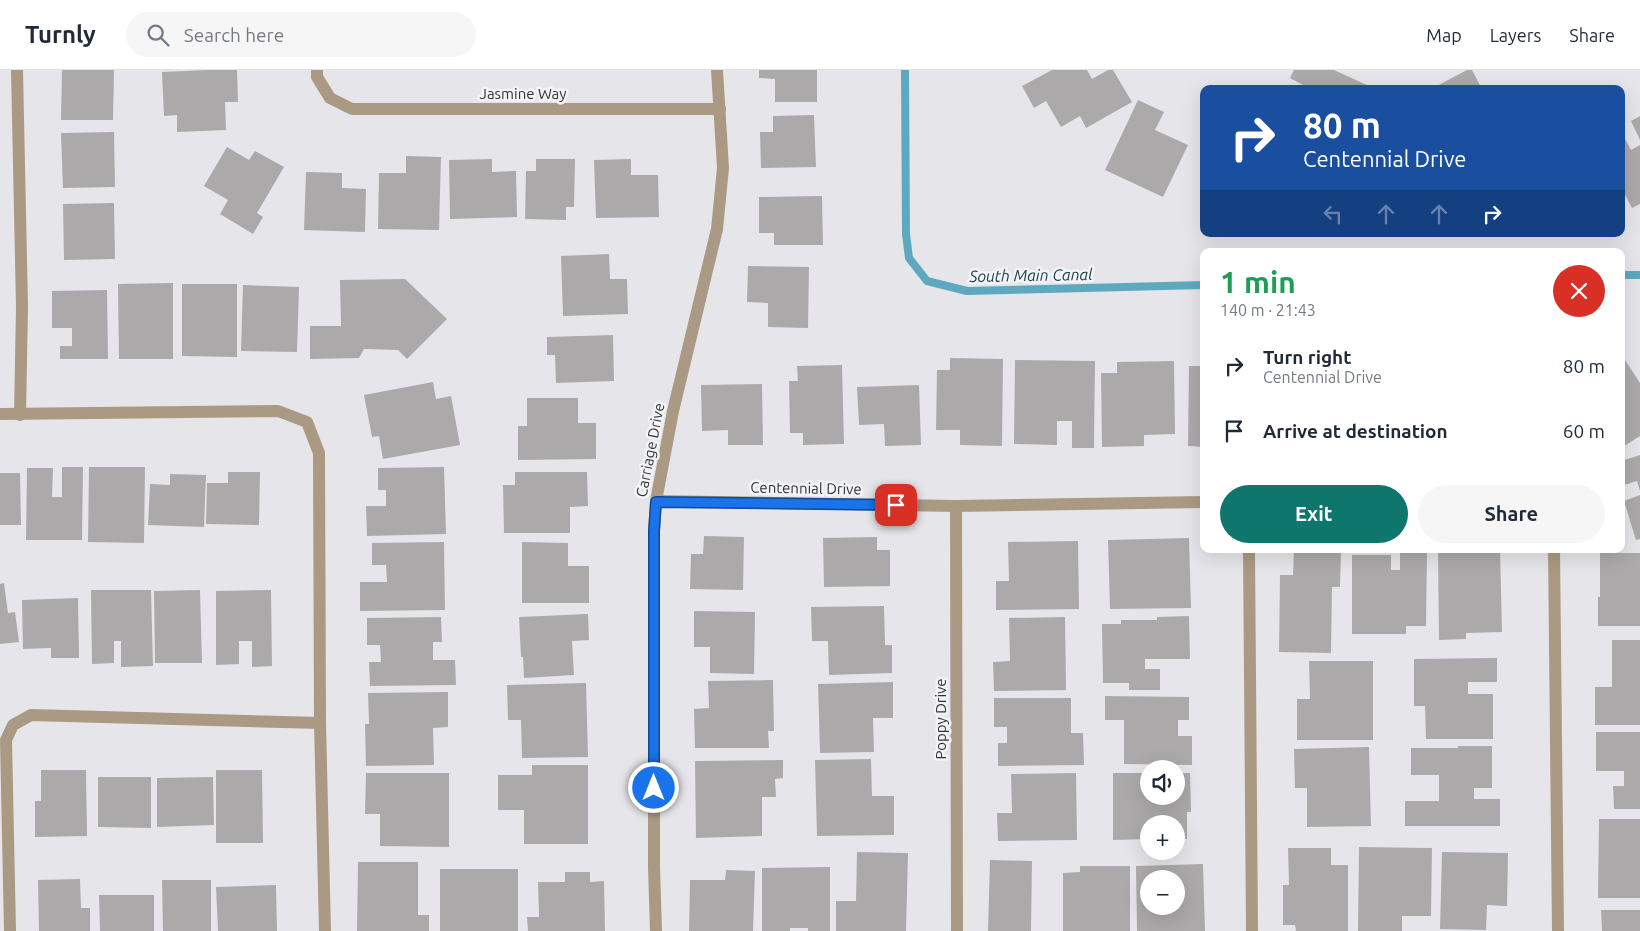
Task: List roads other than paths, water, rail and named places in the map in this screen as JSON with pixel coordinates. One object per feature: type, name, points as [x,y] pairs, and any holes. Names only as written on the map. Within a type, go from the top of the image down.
[{"type":"street","points":[[17,70],[22,307],[20,415]]},
{"type":"street","name":"Jasmine Way","points":[[316,70],[317,77],[330,98],[352,109],[720,109]]},
{"type":"street","name":"Carriage Drive","points":[[656,931],[654,867],[654,531],[656,502],[673,411],[717,229],[723,168],[717,70]]},
{"type":"street","points":[[0,414],[278,411],[307,422],[319,453],[320,723],[325,931]]},
{"type":"street","name":"Centennial Drive","points":[[656,502],[956,506],[1200,502]]},
{"type":"street","name":"Poppy Drive","points":[[956,506],[957,931]]},
{"type":"street","points":[[1249,553],[1252,931]]},
{"type":"street","points":[[1554,553],[1558,931]]},
{"type":"street","points":[[10,931],[6,740],[13,725],[31,715],[320,723]]},
{"type":"waterway","name":"South Main Canal","points":[[905,70],[906,234],[909,258],[927,281],[967,291],[1200,285]]},
{"type":"waterway","name":"South Main Canal","points":[[1625,275],[1640,275]]}]
